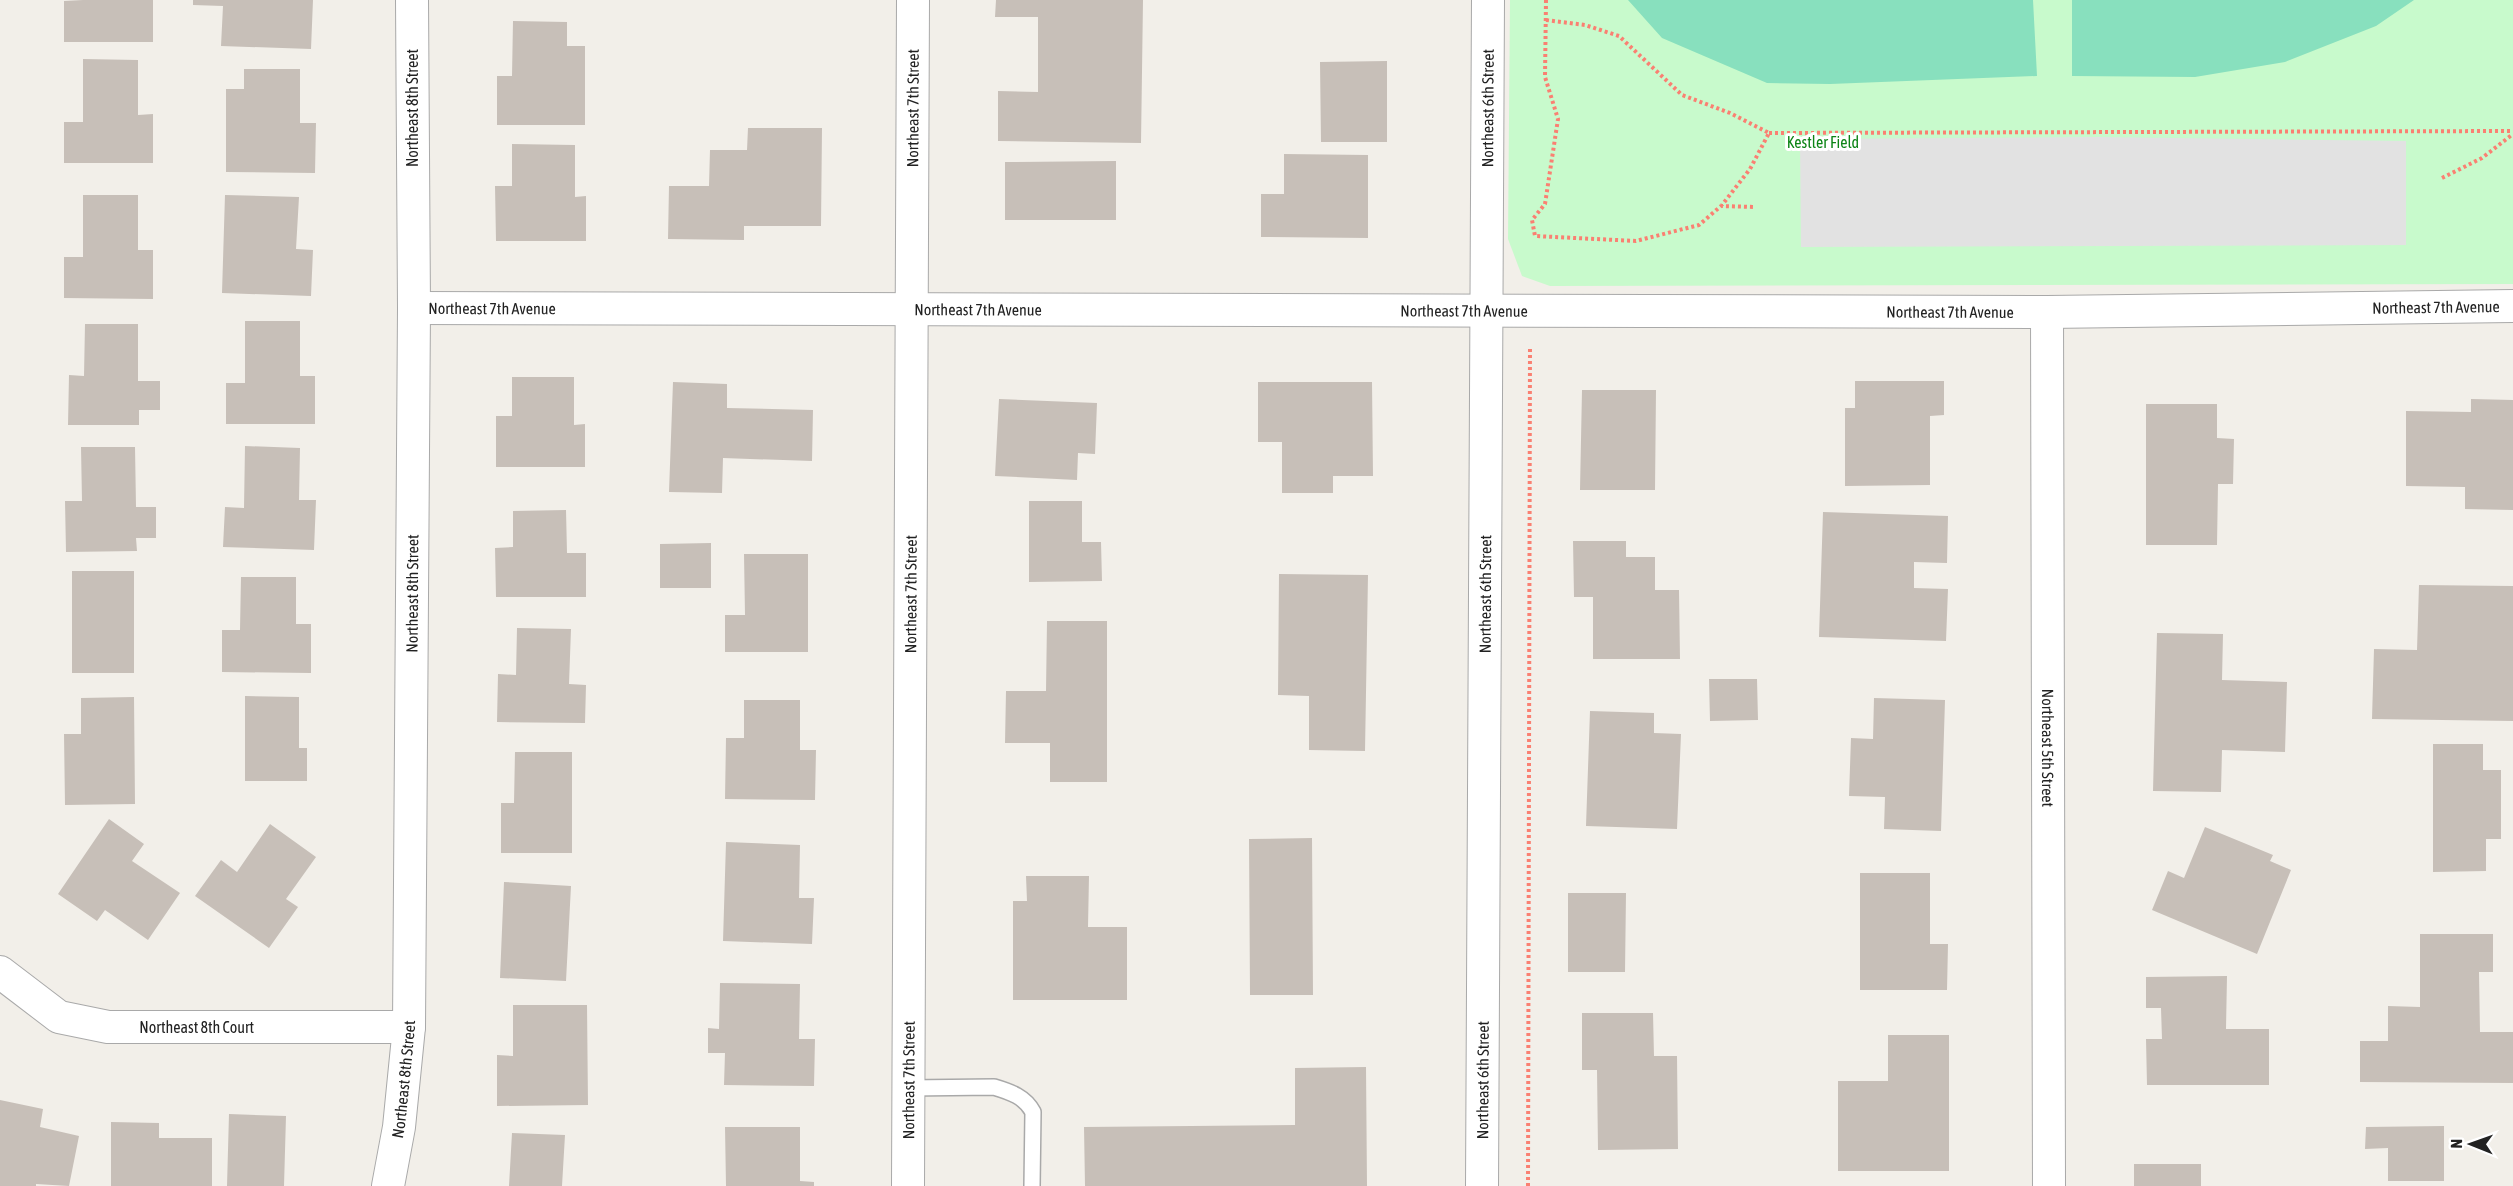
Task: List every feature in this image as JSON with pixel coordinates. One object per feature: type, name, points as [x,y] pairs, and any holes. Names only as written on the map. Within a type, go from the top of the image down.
[{"type":"street","name":"Northeast 8th Street","points":[[388,1186],[399,1127],[409,1027],[414,308],[412,0]]},
{"type":"street","name":"Northeast 7th Street","points":[[908,1186],[913,0]]},
{"type":"street","name":"Northeast 6th Street","points":[[1482,1186],[1488,0]]},
{"type":"street","name":"Northeast 7th Avenue","points":[[414,308],[2047,312],[2513,306]]},
{"type":"street","name":"Northeast 5th Street","points":[[2047,312],[2049,1186]]},
{"type":"street","name":"Northeast 8th Court","points":[[0,972],[59,1017],[108,1027],[409,1027]]},
{"type":"lane","points":[[908,1088],[994,1087],[1008,1091],[1029,1104],[1033,1112],[1032,1186]]},
{"type":"path","points":[[1546,0],[1545,77],[1558,119],[1545,204],[1532,220],[1535,236],[1636,241],[1699,225],[1721,206],[1750,169],[1769,134]]},
{"type":"path","points":[[1546,20],[1585,25],[1619,36],[1682,95],[1730,113],[1769,134],[2513,132]]},
{"type":"path","points":[[2442,178],[2482,158],[2513,132]]},
{"type":"path","points":[[1721,206],[1755,207]]},
{"type":"path","points":[[1528,1186],[1530,309]]},
{"type":"green space","name":"Kestler Field","points":[[1510,0],[2513,0],[2513,284],[1550,286],[1522,276],[1508,239]]},
{"type":"green space","points":[[1628,0],[2033,0],[2037,76],[1830,84],[1767,83],[1662,38]]},
{"type":"green space","points":[[2072,0],[2414,0],[2376,26],[2285,62],[2195,77],[2072,76]]},
{"type":"shaded area","points":[[2096,137],[2406,141],[2406,245],[1801,247],[1800,139]]},
{"type":"building","points":[[153,0],[153,42],[64,42],[64,1]]},
{"type":"building","points":[[193,0],[313,0],[311,49],[221,46],[223,6],[193,5]]},
{"type":"building","points":[[996,0],[1143,0],[1141,143],[998,141],[998,91],[1038,92],[1038,17],[995,17]]},
{"type":"building","points":[[513,21],[567,22],[567,46],[585,46],[585,125],[497,125],[497,76],[512,76]]},
{"type":"building","points":[[83,59],[138,60],[138,115],[153,114],[153,163],[64,163],[64,122],[83,122]]},
{"type":"building","points":[[1387,61],[1387,142],[1321,142],[1320,62]]},
{"type":"building","points":[[244,69],[300,69],[300,123],[316,123],[315,173],[226,172],[226,89],[244,89]]},
{"type":"building","points":[[748,128],[822,128],[821,226],[744,226],[744,240],[668,239],[669,186],[709,186],[710,150],[747,150]]},
{"type":"building","points":[[512,144],[575,145],[575,197],[586,196],[586,241],[496,241],[495,186],[512,186]]},
{"type":"building","points":[[1284,154],[1368,155],[1368,238],[1261,237],[1261,194],[1284,194]]},
{"type":"building","points":[[1116,161],[1116,220],[1005,220],[1005,162]]},
{"type":"building","points":[[83,195],[138,195],[138,250],[153,250],[153,299],[64,298],[64,257],[83,257]]},
{"type":"building","points":[[225,195],[299,197],[296,249],[313,250],[311,296],[222,293]]},
{"type":"building","points":[[245,321],[300,321],[300,376],[315,376],[315,424],[226,424],[226,383],[245,383]]},
{"type":"building","points":[[85,324],[138,324],[138,381],[160,381],[160,410],[139,410],[139,425],[68,425],[69,375],[84,376]]},
{"type":"building","points":[[512,377],[574,377],[574,425],[585,424],[585,467],[496,467],[496,416],[512,416]]},
{"type":"building","points":[[1855,381],[1944,381],[1944,415],[1930,416],[1930,485],[1845,486],[1845,408],[1855,408]]},
{"type":"building","points":[[673,382],[727,384],[727,408],[813,410],[812,461],[723,458],[722,493],[669,492]]},
{"type":"building","points":[[1258,382],[1372,382],[1373,476],[1333,476],[1333,493],[1282,493],[1282,442],[1258,442]]},
{"type":"building","points":[[1582,390],[1656,390],[1655,490],[1580,490]]},
{"type":"building","points":[[999,399],[1097,403],[1095,454],[1078,453],[1077,480],[995,476]]},
{"type":"building","points":[[2471,399],[2513,400],[2513,510],[2465,509],[2465,487],[2406,486],[2406,411],[2471,412]]},
{"type":"building","points":[[2146,404],[2217,404],[2217,438],[2234,439],[2233,484],[2218,484],[2217,545],[2146,545]]},
{"type":"building","points":[[245,446],[300,448],[299,500],[316,500],[314,550],[223,547],[225,507],[244,508]]},
{"type":"building","points":[[81,447],[135,447],[136,507],[156,507],[156,538],[136,538],[137,551],[66,552],[65,501],[82,501]]},
{"type":"building","points":[[1029,501],[1082,501],[1082,542],[1101,542],[1102,581],[1029,582]]},
{"type":"building","points":[[566,510],[567,553],[586,553],[586,597],[496,597],[495,548],[513,547],[513,511]]},
{"type":"building","points":[[1823,512],[1948,516],[1947,563],[1914,562],[1914,588],[1948,589],[1946,641],[1819,637]]},
{"type":"building","points":[[1573,541],[1626,541],[1626,557],[1655,557],[1655,590],[1679,590],[1680,659],[1593,659],[1593,597],[1574,597]]},
{"type":"building","points":[[711,543],[711,588],[660,588],[660,544]]},
{"type":"building","points":[[744,554],[808,554],[808,652],[725,652],[725,615],[745,615]]},
{"type":"building","points":[[72,571],[134,571],[134,673],[72,673]]},
{"type":"building","points":[[1279,574],[1368,575],[1365,751],[1309,750],[1309,696],[1278,695]]},
{"type":"building","points":[[241,577],[296,577],[296,624],[311,624],[311,673],[222,672],[222,630],[240,630]]},
{"type":"building","points":[[2419,585],[2513,586],[2513,721],[2372,719],[2374,649],[2417,650]]},
{"type":"building","points":[[1047,621],[1107,621],[1107,782],[1050,782],[1050,743],[1005,743],[1006,691],[1046,691]]},
{"type":"building","points":[[517,628],[571,629],[569,684],[586,685],[585,723],[497,722],[498,674],[516,675]]},
{"type":"building","points":[[2157,633],[2223,634],[2222,680],[2287,682],[2285,752],[2222,750],[2221,792],[2153,791]]},
{"type":"building","points":[[1709,679],[1757,679],[1758,720],[1710,721]]},
{"type":"building","points":[[245,696],[299,697],[299,748],[307,748],[307,781],[245,781]]},
{"type":"building","points":[[134,697],[135,804],[65,805],[64,734],[81,734],[81,698]]},
{"type":"building","points":[[1874,698],[1945,700],[1941,831],[1884,829],[1885,797],[1849,796],[1851,738],[1873,739]]},
{"type":"building","points":[[744,700],[800,700],[800,750],[816,750],[815,800],[725,799],[726,738],[744,738]]},
{"type":"building","points":[[1590,711],[1654,713],[1654,733],[1681,734],[1677,829],[1586,826]]},
{"type":"building","points":[[2433,744],[2483,744],[2483,770],[2501,770],[2501,839],[2486,839],[2486,871],[2433,872]]},
{"type":"building","points":[[515,752],[572,752],[572,853],[501,853],[501,803],[514,803]]},
{"type":"building","points":[[109,819],[144,844],[132,861],[180,893],[148,940],[105,910],[97,921],[58,894]]},
{"type":"building","points":[[270,824],[316,857],[286,899],[298,907],[269,948],[195,896],[221,860],[237,872]]},
{"type":"building","points":[[2205,827],[2273,855],[2270,861],[2291,870],[2257,954],[2152,910],[2168,871],[2184,878]]},
{"type":"building","points":[[1312,838],[1313,995],[1250,995],[1249,839]]},
{"type":"building","points":[[726,842],[800,845],[799,898],[814,898],[812,944],[723,941]]},
{"type":"building","points":[[1860,873],[1930,873],[1930,944],[1948,944],[1947,990],[1860,990]]},
{"type":"building","points":[[1026,876],[1089,876],[1088,927],[1127,927],[1127,1000],[1013,1000],[1013,901],[1027,901]]},
{"type":"building","points":[[504,882],[571,886],[566,981],[500,978]]},
{"type":"building","points":[[1568,893],[1626,893],[1625,972],[1568,972]]},
{"type":"building","points":[[2420,934],[2493,934],[2493,972],[2479,972],[2480,1032],[2513,1032],[2513,1083],[2360,1082],[2360,1041],[2388,1041],[2388,1006],[2420,1007]]},
{"type":"building","points":[[2227,976],[2226,1029],[2269,1029],[2269,1085],[2147,1085],[2146,1039],[2162,1039],[2161,1008],[2146,1008],[2146,977]]},
{"type":"building","points":[[720,983],[800,984],[799,1039],[815,1039],[814,1086],[724,1085],[725,1053],[708,1053],[708,1028],[719,1029]]},
{"type":"building","points":[[513,1005],[587,1005],[588,1105],[497,1106],[497,1055],[513,1056]]},
{"type":"building","points":[[1582,1013],[1653,1013],[1654,1056],[1677,1056],[1678,1149],[1598,1150],[1597,1070],[1582,1070]]},
{"type":"building","points":[[1888,1035],[1949,1035],[1949,1171],[1838,1171],[1838,1081],[1888,1081]]},
{"type":"building","points":[[1366,1067],[1367,1186],[1085,1186],[1084,1127],[1295,1125],[1295,1068]]},
{"type":"building","points":[[0,1100],[43,1109],[40,1127],[79,1136],[69,1186],[36,1184],[36,1186],[0,1186]]},
{"type":"building","points":[[229,1114],[286,1116],[284,1186],[227,1186]]},
{"type":"building","points":[[111,1122],[159,1123],[159,1138],[212,1138],[212,1186],[111,1186]]},
{"type":"building","points":[[2444,1126],[2444,1181],[2388,1181],[2388,1148],[2365,1149],[2366,1127]]},
{"type":"building","points":[[725,1127],[800,1127],[800,1181],[814,1182],[814,1186],[726,1186]]},
{"type":"building","points":[[512,1133],[565,1135],[562,1186],[509,1186]]},
{"type":"building","points":[[2134,1164],[2201,1164],[2201,1186],[2134,1186]]}]
